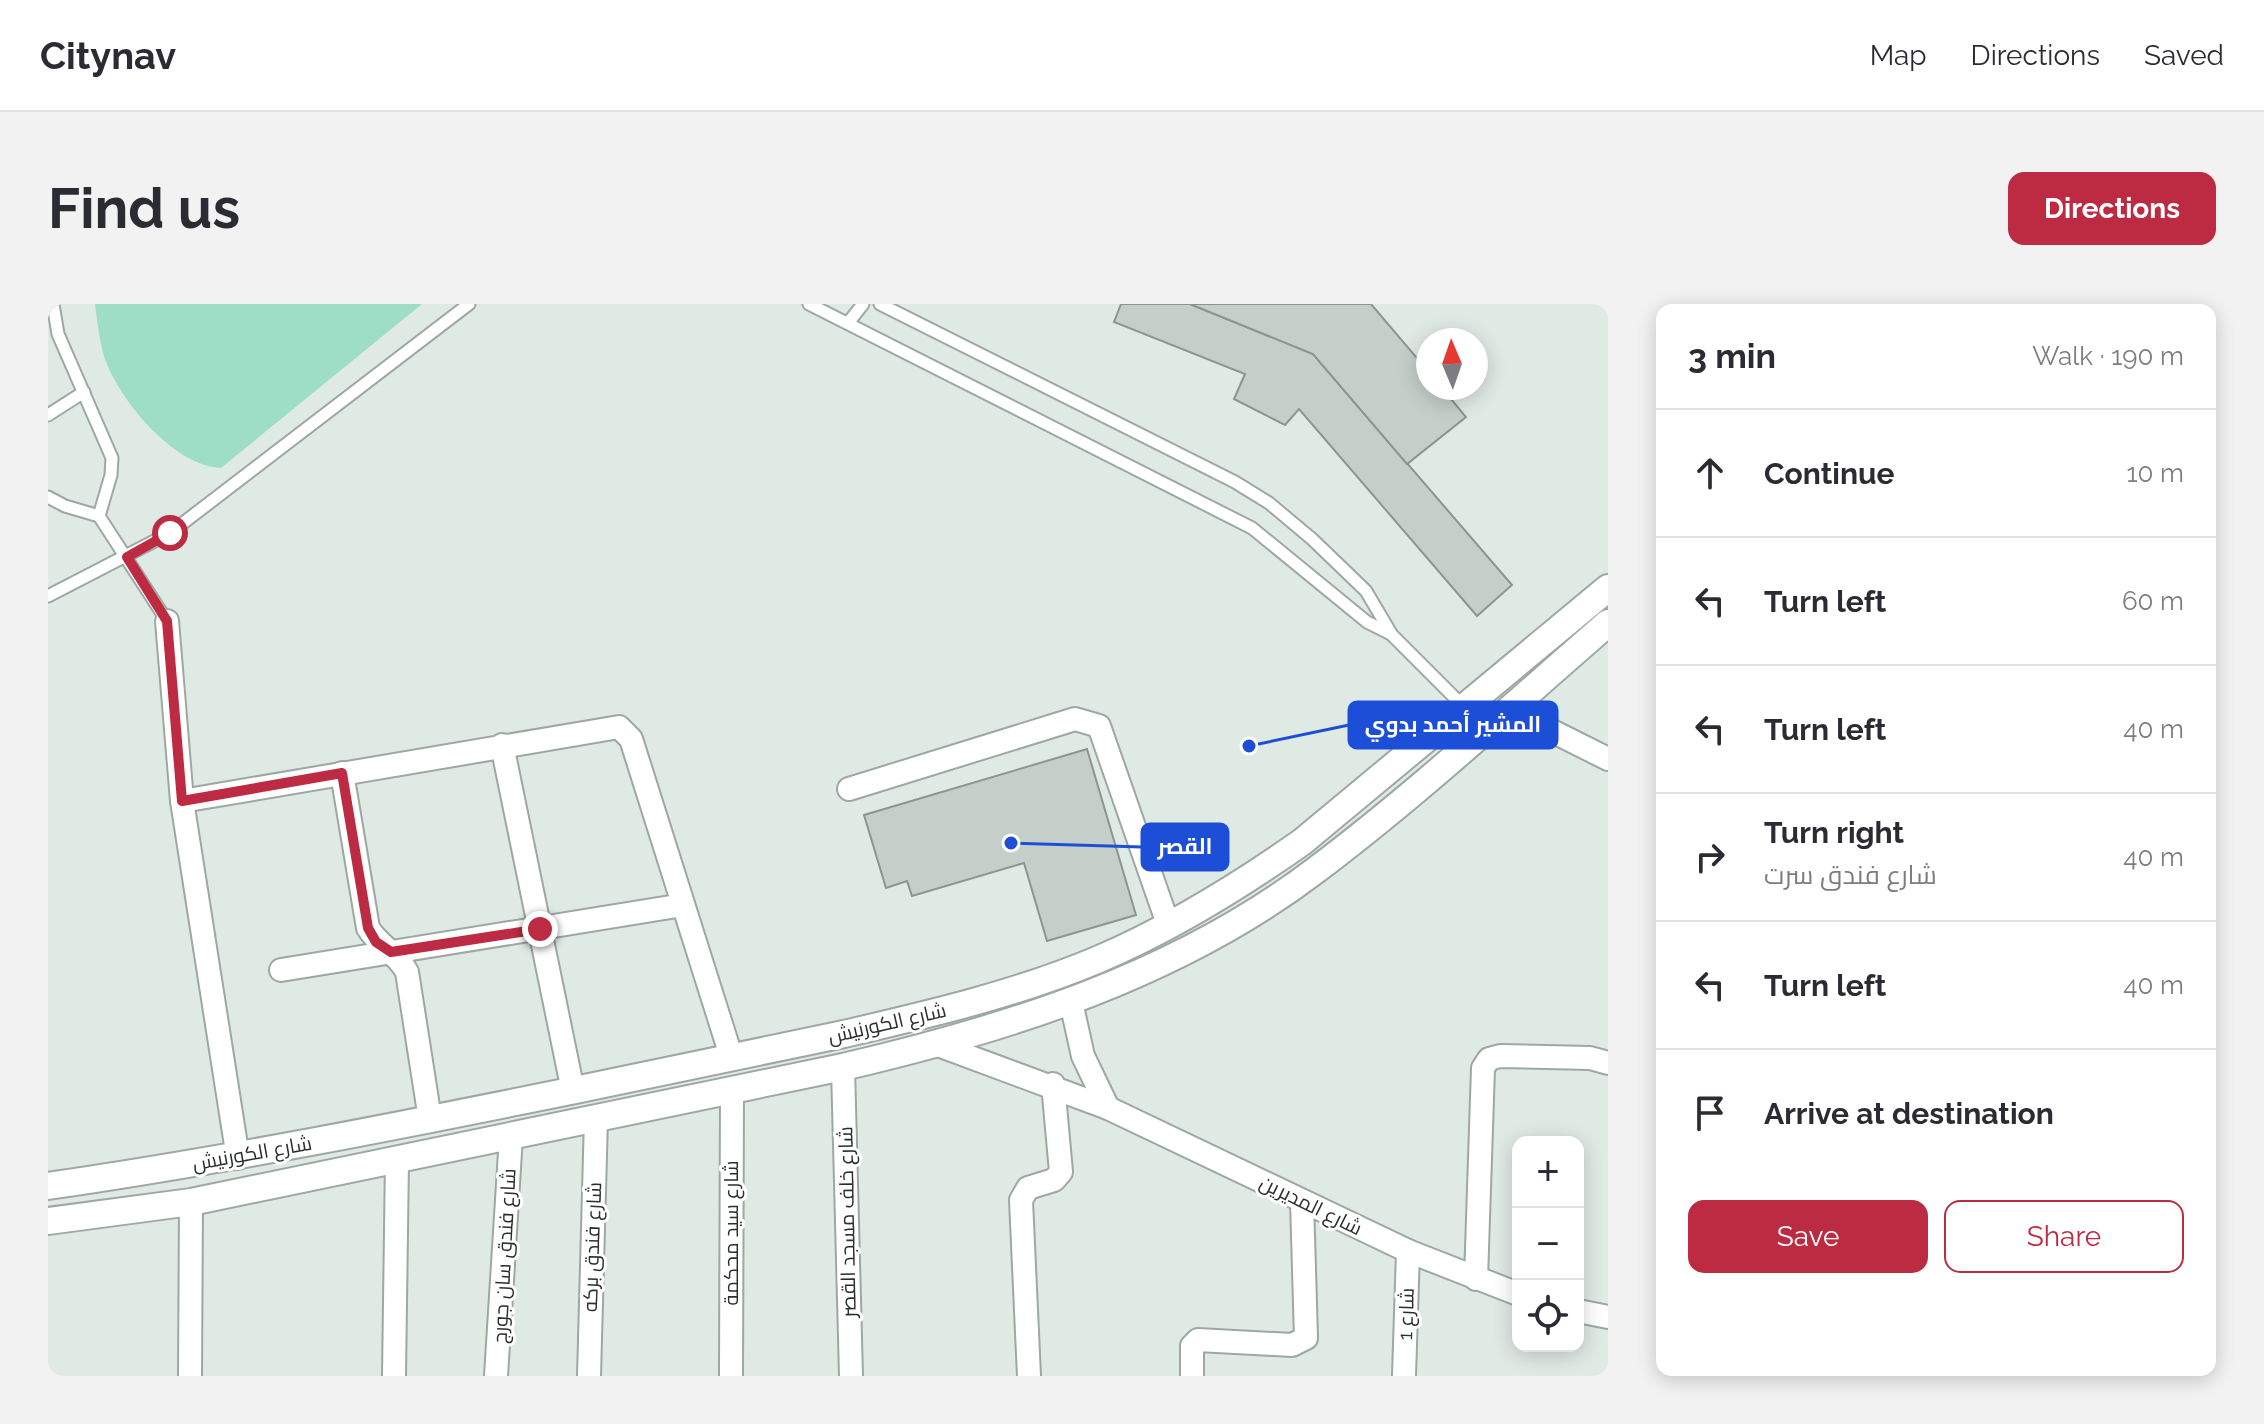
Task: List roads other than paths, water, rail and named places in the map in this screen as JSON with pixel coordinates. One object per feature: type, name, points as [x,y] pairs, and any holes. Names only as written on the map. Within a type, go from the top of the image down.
[{"type":"street","name":"شارع الكورنيش","points":[[48,1186],[238,1158],[732,1059],[989,999],[1100,959],[1254,876],[1302,842],[1608,588]]},
{"type":"street","points":[[167,621],[182,801],[238,1158]]},
{"type":"street","name":"شارع الكورنيش","points":[[48,1221],[191,1202],[843,1067],[938,1045],[1071,1002],[1172,957],[1304,879],[1485,730],[1608,623]]},
{"type":"street","points":[[1516,702],[1550,730],[1608,759]]},
{"type":"street","points":[[1465,708],[1485,730]]},
{"type":"street","points":[[849,789],[1075,719],[1089,721],[1099,726],[1168,924]]},
{"type":"street","points":[[182,801],[609,726],[627,732],[732,1059]]},
{"type":"street","points":[[502,745],[573,1091]]},
{"type":"street","points":[[342,773],[368,928],[376,942],[402,962],[407,972],[430,1119]]},
{"type":"street","points":[[281,970],[683,905]]},
{"type":"street","points":[[1071,1002],[1083,1056],[1108,1108]]},
{"type":"street","name":"شارع المديرين","points":[[938,1045],[1053,1084],[1408,1251],[1512,1292]]},
{"type":"street","points":[[1476,1279],[1483,1068],[1489,1059],[1500,1056],[1590,1058],[1608,1063]]},
{"type":"street","name":"شارع خلف مسجد القصر","points":[[843,1067],[851,1376]]},
{"type":"street","points":[[1029,1376],[1021,1200],[1028,1188],[1054,1180],[1061,1172],[1053,1084]]},
{"type":"street","name":"شارع سيد محكمة","points":[[731,1376],[732,1090]]},
{"type":"street","name":"شارع فندق بركه","points":[[589,1376],[596,1118]]},
{"type":"street","name":"شارع فندق سان جورج","points":[[496,1376],[511,1136]]},
{"type":"street","points":[[394,1376],[397,1159]]},
{"type":"street","points":[[155,1170],[160,1205]]},
{"type":"street","points":[[1192,1376],[1191,1351],[1198,1340],[1292,1345],[1306,1338],[1302,1201]]},
{"type":"street","points":[[190,1376],[191,1202]]},
{"type":"street","name":"شارع 1","points":[[1404,1376],[1408,1251]]},
{"type":"street","points":[[1584,1312],[1608,1317]]},
{"type":"lane","points":[[53,304],[53,337],[84,392],[112,458],[111,475],[99,516]]},
{"type":"lane","points":[[48,596],[170,533],[469,304]]},
{"type":"lane","points":[[809,304],[1252,528],[1367,622],[1392,635]]},
{"type":"lane","points":[[848,323],[863,304]]},
{"type":"lane","points":[[880,304],[1235,482],[1269,503],[1366,591],[1392,635],[1465,708]]},
{"type":"lane","points":[[48,415],[84,392]]},
{"type":"lane","points":[[48,497],[65,506],[99,516],[167,621]]},
{"type":"place","name":"المشير أحمد بدوي","points":[[1249,746]]},
{"type":"place","name":"القصر","points":[[1011,843]]}]
